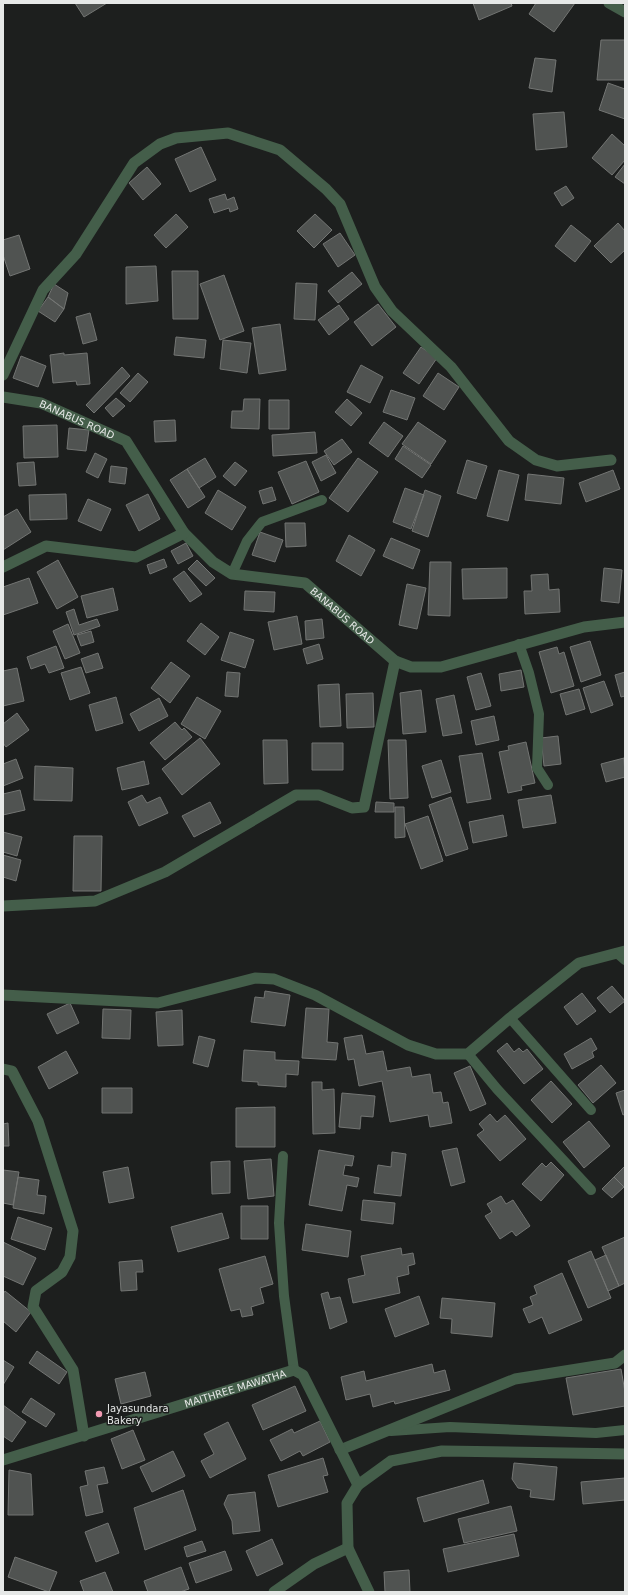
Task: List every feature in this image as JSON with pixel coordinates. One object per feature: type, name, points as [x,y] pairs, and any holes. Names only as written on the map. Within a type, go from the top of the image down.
[{"type":"street","points":[[609,3],[625,12]]},
{"type":"street","points":[[3,375],[44,290],[76,254],[134,163],[160,144],[176,138],[228,133],[280,150],[326,189],[340,204],[375,287],[392,311],[451,367],[509,441],[536,460],[557,466],[611,460]]},
{"type":"street","name":"BANABUS ROAD","points":[[3,397],[41,403],[126,441],[184,533],[213,562],[232,574],[305,583],[395,661],[411,667],[441,667],[584,627],[625,622]]},
{"type":"street","points":[[3,567],[46,546],[136,556],[184,533]]},
{"type":"street","points":[[3,906],[95,901],[165,872],[296,795],[319,795],[352,808],[364,807],[395,661]]},
{"type":"street","points":[[3,995],[158,1003],[255,978],[274,979],[315,995],[408,1045],[436,1054],[468,1054],[510,1018],[579,963],[622,955]]},
{"type":"street","points":[[3,1069],[12,1071],[38,1120],[73,1231],[70,1257],[62,1272],[36,1291],[33,1307],[73,1370],[84,1436]]},
{"type":"street","points":[[340,1450],[515,1379],[615,1363],[625,1355]]},
{"type":"street","name":"MAITHREE MAWATHA","points":[[3,1460],[294,1370],[303,1375],[358,1485]]},
{"type":"street","points":[[369,1592],[348,1548],[347,1503],[358,1485],[391,1461],[442,1451],[625,1454]]},
{"type":"street","points":[[274,1592],[314,1564],[348,1548]]},
{"type":"lane","points":[[232,574],[247,541],[262,522],[322,500]]},
{"type":"lane","points":[[519,644],[529,673],[539,714],[537,768],[548,785]]},
{"type":"lane","points":[[510,1018],[591,1110]]},
{"type":"lane","points":[[468,1054],[496,1089],[591,1190]]},
{"type":"lane","points":[[283,1156],[278,1223],[284,1296],[294,1370]]},
{"type":"lane","points":[[387,1431],[450,1428],[596,1433],[625,1430]]},
{"type":"building","points":[[75,3],[107,3],[84,17]]},
{"type":"building","points":[[473,3],[511,3],[512,6],[479,20]]},
{"type":"building","points":[[536,3],[575,3],[554,32],[529,14]]},
{"type":"building","points":[[601,40],[625,40],[625,80],[597,80]]},
{"type":"building","points":[[535,58],[556,60],[552,92],[529,88]]},
{"type":"building","points":[[608,83],[625,89],[625,119],[599,110]]},
{"type":"building","points":[[564,112],[567,147],[536,150],[533,114]]},
{"type":"building","points":[[612,134],[625,146],[625,160],[612,175],[592,158]]},
{"type":"building","points":[[201,147],[216,180],[190,192],[175,159]]},
{"type":"building","points":[[625,164],[625,184],[615,177]]},
{"type":"building","points":[[147,167],[161,184],[143,200],[129,183]]},
{"type":"building","points":[[566,186],[574,198],[562,206],[554,193]]},
{"type":"building","points":[[225,194],[227,200],[234,197],[238,209],[230,212],[229,208],[214,213],[209,199]]},
{"type":"building","points":[[176,214],[188,227],[166,248],[154,235]]},
{"type":"building","points":[[315,214],[332,230],[314,248],[297,231]]},
{"type":"building","points":[[618,223],[625,231],[625,250],[611,263],[594,246]]},
{"type":"building","points":[[571,225],[591,241],[575,262],[555,246]]},
{"type":"building","points":[[340,233],[355,255],[338,267],[323,244]]},
{"type":"building","points":[[19,235],[30,269],[10,276],[3,255],[3,240]]},
{"type":"building","points":[[156,266],[158,301],[126,304],[126,267]]},
{"type":"building","points":[[172,271],[198,271],[198,319],[173,319]]},
{"type":"building","points":[[352,272],[362,284],[338,303],[328,291]]},
{"type":"building","points":[[224,275],[244,331],[220,340],[200,284]]},
{"type":"building","points":[[296,283],[317,284],[315,320],[294,319]]},
{"type":"building","points":[[54,284],[68,293],[64,309],[48,297]]},
{"type":"building","points":[[48,297],[64,309],[55,322],[38,311]]},
{"type":"building","points":[[378,304],[396,327],[372,346],[354,322]]},
{"type":"building","points":[[339,305],[349,319],[329,335],[318,320]]},
{"type":"building","points":[[90,313],[97,340],[83,344],[76,317]]},
{"type":"building","points":[[280,324],[286,370],[259,374],[252,328]]},
{"type":"building","points":[[176,337],[206,340],[204,358],[174,355]]},
{"type":"building","points":[[223,340],[251,343],[247,373],[220,369]]},
{"type":"building","points":[[421,347],[437,358],[419,384],[403,373]]},
{"type":"building","points":[[64,353],[64,355],[87,353],[90,384],[77,385],[76,381],[53,383],[50,355]]},
{"type":"building","points":[[21,356],[46,366],[38,387],[13,378]]},
{"type":"building","points":[[361,365],[383,377],[370,403],[347,392]]},
{"type":"building","points":[[122,367],[130,376],[94,413],[86,405]]},
{"type":"building","points":[[138,373],[148,382],[130,402],[120,393]]},
{"type":"building","points":[[438,373],[459,387],[444,410],[423,396]]},
{"type":"building","points":[[391,390],[415,398],[407,420],[383,412]]},
{"type":"building","points":[[116,398],[125,406],[113,417],[105,408]]},
{"type":"building","points":[[244,399],[260,399],[259,429],[231,428],[232,411],[243,411]]},
{"type":"building","points":[[347,399],[362,413],[351,426],[335,412]]},
{"type":"building","points":[[269,400],[289,400],[289,429],[269,429]]},
{"type":"building","points":[[175,420],[176,441],[155,442],[154,421]]},
{"type":"building","points":[[384,422],[403,436],[388,457],[369,443]]},
{"type":"building","points":[[418,422],[446,441],[431,464],[402,444]]},
{"type":"building","points":[[57,425],[58,457],[24,458],[23,426]]},
{"type":"building","points":[[69,428],[89,430],[86,451],[67,449]]},
{"type":"building","points":[[315,432],[317,453],[273,456],[272,435]]},
{"type":"building","points":[[342,439],[352,452],[334,465],[324,451]]},
{"type":"building","points":[[403,446],[431,465],[422,478],[395,459]]},
{"type":"building","points":[[95,453],[107,459],[98,478],[86,472]]},
{"type":"building","points":[[326,455],[336,473],[321,481],[312,462]]},
{"type":"building","points":[[205,458],[216,477],[199,488],[187,469]]},
{"type":"building","points":[[358,458],[378,472],[348,512],[329,498]]},
{"type":"building","points":[[467,460],[487,466],[476,499],[457,493]]},
{"type":"building","points":[[306,461],[319,492],[292,504],[278,472]]},
{"type":"building","points":[[34,462],[36,485],[19,486],[17,463]]},
{"type":"building","points":[[235,462],[247,471],[235,486],[223,476]]},
{"type":"building","points":[[111,466],[127,468],[125,484],[109,482]]},
{"type":"building","points":[[187,469],[205,497],[188,508],[170,480]]},
{"type":"building","points":[[499,470],[519,475],[508,521],[487,516]]},
{"type":"building","points":[[613,470],[620,489],[586,502],[579,483]]},
{"type":"building","points":[[528,474],[564,478],[561,504],[525,500]]},
{"type":"building","points":[[272,487],[276,500],[263,504],[259,491]]},
{"type":"building","points":[[405,488],[424,495],[411,529],[393,522]]},
{"type":"building","points":[[218,490],[246,507],[232,530],[205,513]]},
{"type":"building","points":[[425,490],[441,496],[428,537],[412,531]]},
{"type":"building","points":[[66,494],[67,519],[30,520],[29,495]]},
{"type":"building","points":[[148,494],[160,519],[139,531],[126,505]]},
{"type":"building","points":[[88,499],[111,509],[101,531],[78,521]]},
{"type":"building","points":[[17,509],[31,532],[3,550],[3,517]]},
{"type":"building","points":[[285,523],[305,523],[306,546],[286,547]]},
{"type":"building","points":[[260,532],[283,540],[275,562],[252,555]]},
{"type":"building","points":[[349,535],[375,550],[361,576],[336,561]]},
{"type":"building","points":[[391,538],[420,550],[413,569],[383,556]]},
{"type":"building","points":[[186,543],[193,556],[178,564],[171,551]]},
{"type":"building","points":[[164,559],[167,567],[150,574],[147,565]]},
{"type":"building","points":[[58,560],[78,597],[57,609],[37,572]]},
{"type":"building","points":[[197,560],[215,578],[206,586],[188,569]]},
{"type":"building","points":[[430,562],[451,562],[450,616],[428,615]]},
{"type":"building","points":[[507,568],[507,598],[463,599],[462,569]]},
{"type":"building","points":[[604,568],[622,570],[619,603],[601,601]]},
{"type":"building","points":[[184,571],[202,594],[190,602],[173,579]]},
{"type":"building","points":[[548,574],[549,590],[559,589],[560,612],[525,614],[524,591],[532,591],[531,575]]},
{"type":"building","points":[[29,578],[38,603],[3,615],[3,587]]},
{"type":"building","points":[[407,584],[426,588],[417,629],[399,625]]},
{"type":"building","points":[[113,588],[118,610],[87,618],[81,596]]},
{"type":"building","points":[[245,591],[275,592],[274,612],[244,610]]},
{"type":"building","points":[[74,609],[79,625],[97,619],[100,626],[74,635],[66,612]]},
{"type":"building","points":[[297,616],[302,644],[274,650],[268,622]]},
{"type":"building","points":[[322,619],[324,638],[306,640],[305,621]]},
{"type":"building","points":[[201,623],[219,637],[205,655],[187,641]]},
{"type":"building","points":[[68,624],[80,653],[65,659],[53,631]]},
{"type":"building","points":[[91,631],[94,642],[81,646],[77,635]]},
{"type":"building","points":[[230,632],[254,640],[245,668],[221,660]]},
{"type":"building","points":[[590,641],[601,675],[581,682],[570,647]]},
{"type":"building","points":[[319,644],[323,659],[307,664],[303,649]]},
{"type":"building","points":[[56,646],[64,668],[49,673],[45,664],[31,669],[27,657]]},
{"type":"building","points":[[557,647],[559,654],[564,652],[574,686],[551,693],[539,652]]},
{"type":"building","points":[[98,653],[103,668],[86,673],[81,659]]},
{"type":"building","points":[[171,662],[190,676],[170,703],[151,688]]},
{"type":"building","points":[[81,667],[90,693],[70,700],[61,673]]},
{"type":"building","points":[[17,668],[24,701],[3,706],[3,671]]},
{"type":"building","points":[[521,670],[524,687],[501,691],[499,674]]},
{"type":"building","points":[[227,672],[240,673],[238,697],[225,696]]},
{"type":"building","points":[[625,672],[625,696],[621,697],[615,675]]},
{"type":"building","points":[[481,673],[491,706],[476,710],[467,677]]},
{"type":"building","points":[[604,681],[613,705],[591,713],[583,688]]},
{"type":"building","points":[[339,684],[341,726],[320,727],[318,685]]},
{"type":"building","points":[[579,689],[585,709],[566,715],[560,694]]},
{"type":"building","points":[[421,690],[426,732],[403,734],[400,693]]},
{"type":"building","points":[[373,693],[374,727],[347,728],[346,694]]},
{"type":"building","points":[[454,695],[462,733],[443,736],[436,699]]},
{"type":"building","points":[[116,697],[123,723],[96,731],[89,705]]},
{"type":"building","points":[[197,697],[221,711],[205,739],[181,724]]},
{"type":"building","points":[[159,698],[168,716],[139,731],[130,714]]},
{"type":"building","points":[[17,713],[29,730],[6,747],[3,743],[3,724]]},
{"type":"building","points":[[494,716],[499,740],[476,745],[471,721]]},
{"type":"building","points":[[175,722],[182,730],[184,728],[192,737],[165,760],[150,743]]},
{"type":"building","points":[[558,736],[561,764],[544,766],[541,738]]},
{"type":"building","points":[[200,738],[220,764],[182,795],[162,769]]},
{"type":"building","points":[[263,740],[287,740],[288,783],[264,784]]},
{"type":"building","points":[[388,740],[406,740],[408,798],[390,799]]},
{"type":"building","points":[[526,742],[535,783],[521,786],[522,790],[508,793],[499,752],[509,750],[508,746]]},
{"type":"building","points":[[312,743],[343,743],[343,770],[312,770]]},
{"type":"building","points":[[482,753],[491,799],[467,803],[459,756]]},
{"type":"building","points":[[624,758],[625,777],[606,782],[601,764]]},
{"type":"building","points":[[16,759],[23,778],[3,786],[3,764]]},
{"type":"building","points":[[441,760],[451,792],[432,798],[422,766]]},
{"type":"building","points":[[144,761],[149,784],[122,790],[117,768]]},
{"type":"building","points":[[35,766],[73,768],[72,801],[34,800]]},
{"type":"building","points":[[20,790],[25,810],[3,815],[3,794]]},
{"type":"building","points":[[142,795],[147,803],[160,797],[168,813],[139,826],[128,802]]},
{"type":"building","points":[[551,795],[556,823],[523,828],[518,800]]},
{"type":"building","points":[[451,797],[468,849],[446,856],[429,805]]},
{"type":"building","points":[[210,802],[221,823],[194,837],[182,816]]},
{"type":"building","points":[[376,802],[394,803],[394,812],[375,812]]},
{"type":"building","points":[[395,807],[404,807],[405,837],[395,838]]},
{"type":"building","points":[[503,815],[507,836],[473,843],[469,822]]},
{"type":"building","points":[[428,816],[443,861],[421,869],[405,824]]},
{"type":"building","points":[[3,832],[22,837],[17,856],[3,852]]},
{"type":"building","points":[[74,836],[102,836],[101,891],[73,891]]},
{"type":"building","points":[[3,855],[21,860],[16,881],[3,877]]},
{"type":"building","points":[[612,986],[625,1001],[610,1013],[597,998]]},
{"type":"building","points":[[265,991],[290,995],[285,1026],[251,1022],[255,997],[264,998]]},
{"type":"building","points":[[582,993],[596,1011],[577,1025],[564,1007]]},
{"type":"building","points":[[70,1003],[79,1023],[57,1034],[47,1014]]},
{"type":"building","points":[[306,1008],[329,1009],[327,1042],[338,1043],[336,1060],[302,1058]]},
{"type":"building","points":[[103,1009],[131,1010],[130,1039],[102,1038]]},
{"type":"building","points":[[182,1010],[183,1045],[158,1046],[156,1012]]},
{"type":"building","points":[[362,1035],[366,1054],[383,1051],[387,1071],[410,1067],[412,1077],[430,1074],[433,1093],[441,1092],[443,1103],[448,1102],[452,1123],[430,1127],[428,1115],[390,1122],[382,1081],[359,1086],[354,1059],[348,1060],[344,1038]]},
{"type":"building","points":[[199,1036],[215,1040],[208,1067],[193,1063]]},
{"type":"building","points":[[591,1038],[597,1049],[592,1052],[594,1057],[572,1069],[564,1054]]},
{"type":"building","points":[[507,1043],[514,1052],[519,1048],[523,1052],[527,1049],[543,1069],[524,1084],[497,1051]]},
{"type":"building","points":[[244,1050],[275,1052],[275,1060],[299,1061],[298,1075],[286,1074],[286,1087],[258,1085],[258,1082],[242,1081]]},
{"type":"building","points":[[66,1051],[78,1073],[49,1089],[38,1067]]},
{"type":"building","points":[[601,1065],[616,1083],[593,1103],[578,1085]]},
{"type":"building","points":[[470,1066],[486,1104],[470,1111],[454,1073]]},
{"type":"building","points":[[551,1081],[572,1104],[552,1123],[531,1100]]},
{"type":"building","points":[[312,1082],[322,1082],[322,1090],[334,1089],[335,1133],[313,1134]]},
{"type":"building","points":[[102,1088],[132,1088],[132,1113],[102,1113]]},
{"type":"building","points":[[625,1090],[625,1114],[623,1115],[616,1093]]},
{"type":"building","points":[[342,1093],[375,1096],[373,1117],[361,1116],[360,1129],[339,1127]]},
{"type":"building","points":[[275,1107],[275,1147],[236,1147],[236,1108]]},
{"type":"building","points":[[490,1114],[497,1122],[505,1115],[526,1139],[500,1161],[477,1135],[484,1130],[479,1124]]},
{"type":"building","points":[[589,1121],[610,1146],[584,1168],[563,1142]]},
{"type":"building","points":[[8,1123],[9,1146],[3,1146],[3,1124]]},
{"type":"building","points":[[457,1148],[465,1182],[451,1186],[442,1151]]},
{"type":"building","points":[[319,1150],[354,1156],[352,1166],[345,1165],[343,1175],[359,1178],[357,1187],[347,1185],[342,1211],[309,1205]]},
{"type":"building","points":[[392,1152],[406,1154],[401,1196],[374,1193],[378,1165],[391,1167]]},
{"type":"building","points":[[271,1159],[274,1196],[248,1199],[244,1161]]},
{"type":"building","points":[[230,1161],[230,1193],[212,1194],[211,1162]]},
{"type":"building","points":[[551,1162],[564,1175],[541,1201],[522,1184],[542,1163],[546,1167]]},
{"type":"building","points":[[625,1166],[625,1185],[624,1187],[614,1177]]},
{"type":"building","points":[[128,1167],[134,1198],[109,1203],[103,1172]]},
{"type":"building","points":[[3,1170],[19,1172],[13,1205],[3,1203]]},
{"type":"building","points":[[18,1177],[39,1180],[37,1195],[46,1196],[44,1214],[13,1208]]},
{"type":"building","points":[[614,1177],[624,1187],[612,1198],[602,1189]]},
{"type":"building","points":[[501,1196],[506,1204],[513,1200],[530,1226],[516,1236],[512,1231],[500,1239],[485,1216],[492,1212],[487,1204]]},
{"type":"building","points":[[363,1200],[395,1203],[393,1224],[361,1220]]},
{"type":"building","points":[[241,1206],[268,1206],[268,1239],[241,1239]]},
{"type":"building","points":[[222,1213],[229,1238],[178,1252],[171,1227]]},
{"type":"building","points":[[18,1217],[52,1228],[45,1250],[11,1239]]},
{"type":"building","points":[[306,1224],[351,1231],[348,1257],[302,1250]]},
{"type":"building","points":[[625,1237],[625,1283],[619,1286],[602,1247]]},
{"type":"building","points":[[3,1242],[36,1258],[23,1285],[3,1276]]},
{"type":"building","points":[[401,1248],[402,1255],[413,1253],[415,1264],[408,1266],[409,1274],[397,1277],[400,1293],[353,1303],[348,1279],[365,1275],[361,1256]]},
{"type":"building","points":[[591,1251],[611,1298],[588,1308],[568,1261]]},
{"type":"building","points":[[606,1255],[619,1286],[608,1291],[595,1260]]},
{"type":"building","points":[[265,1256],[273,1284],[260,1288],[264,1303],[251,1307],[253,1315],[242,1317],[240,1309],[231,1311],[219,1269]]},
{"type":"building","points":[[142,1260],[143,1272],[136,1272],[137,1290],[121,1291],[119,1262]]},
{"type":"building","points":[[562,1273],[582,1320],[549,1334],[542,1317],[529,1323],[523,1309],[533,1305],[530,1297],[537,1294],[534,1286]]},
{"type":"building","points":[[5,1291],[31,1312],[16,1332],[3,1321],[3,1294]]},
{"type":"building","points":[[328,1292],[330,1299],[340,1297],[347,1322],[330,1329],[321,1294]]},
{"type":"building","points":[[419,1296],[429,1324],[395,1337],[385,1309]]},
{"type":"building","points":[[442,1298],[495,1303],[492,1337],[451,1333],[452,1319],[440,1318]]},
{"type":"building","points":[[37,1351],[67,1372],[59,1384],[29,1363]]},
{"type":"building","points":[[3,1360],[14,1367],[3,1385]]},
{"type":"building","points":[[432,1364],[434,1373],[445,1370],[450,1390],[395,1404],[394,1401],[373,1407],[370,1394],[346,1400],[341,1377],[364,1371],[366,1381]]},
{"type":"building","points":[[621,1369],[625,1392],[625,1406],[573,1415],[566,1378]]},
{"type":"building","points":[[145,1372],[151,1396],[121,1404],[115,1379]]},
{"type":"building","points":[[295,1386],[306,1411],[263,1430],[252,1405]]},
{"type":"building","points":[[31,1398],[55,1414],[46,1427],[22,1412]]},
{"type":"building","points":[[3,1405],[26,1422],[12,1442],[3,1436]]},
{"type":"building","points":[[320,1421],[330,1442],[303,1456],[300,1451],[281,1461],[270,1440],[292,1429],[294,1433]]},
{"type":"building","points":[[228,1422],[246,1459],[210,1478],[201,1461],[214,1454],[204,1434]]},
{"type":"building","points":[[133,1430],[145,1460],[122,1469],[111,1439]]},
{"type":"building","points":[[173,1451],[185,1476],[152,1492],[140,1467]]},
{"type":"building","points":[[323,1458],[328,1475],[323,1476],[328,1492],[278,1507],[268,1475]]},
{"type":"building","points":[[514,1463],[557,1467],[554,1500],[530,1497],[531,1490],[518,1488],[512,1479]]},
{"type":"building","points":[[104,1467],[108,1483],[97,1485],[103,1512],[86,1516],[80,1487],[88,1485],[85,1471]]},
{"type":"building","points":[[9,1470],[31,1474],[33,1515],[8,1515]]},
{"type":"building","points":[[625,1478],[625,1500],[583,1504],[581,1482]]},
{"type":"building","points":[[483,1480],[489,1503],[424,1522],[417,1498]]},
{"type":"building","points":[[183,1490],[196,1530],[145,1550],[134,1508]]},
{"type":"building","points":[[255,1492],[260,1531],[233,1534],[232,1521],[224,1504],[228,1495]]},
{"type":"building","points":[[511,1506],[517,1531],[464,1543],[458,1519]]},
{"type":"building","points":[[108,1523],[119,1553],[96,1562],[85,1532]]},
{"type":"building","points":[[514,1534],[519,1556],[448,1572],[443,1549]]},
{"type":"building","points":[[272,1539],[283,1564],[257,1576],[246,1551]]},
{"type":"building","points":[[202,1541],[206,1551],[187,1557],[184,1547]]},
{"type":"building","points":[[225,1551],[232,1570],[196,1583],[189,1563]]},
{"type":"building","points":[[15,1557],[57,1572],[49,1592],[8,1577]]},
{"type":"building","points":[[181,1567],[189,1589],[180,1592],[148,1592],[144,1581]]},
{"type":"building","points":[[409,1570],[410,1592],[385,1592],[384,1572]]},
{"type":"building","points":[[105,1572],[113,1592],[84,1592],[80,1581]]},
{"type":"place","name":"Jayasundara Bakery","points":[[99,1414]]}]
